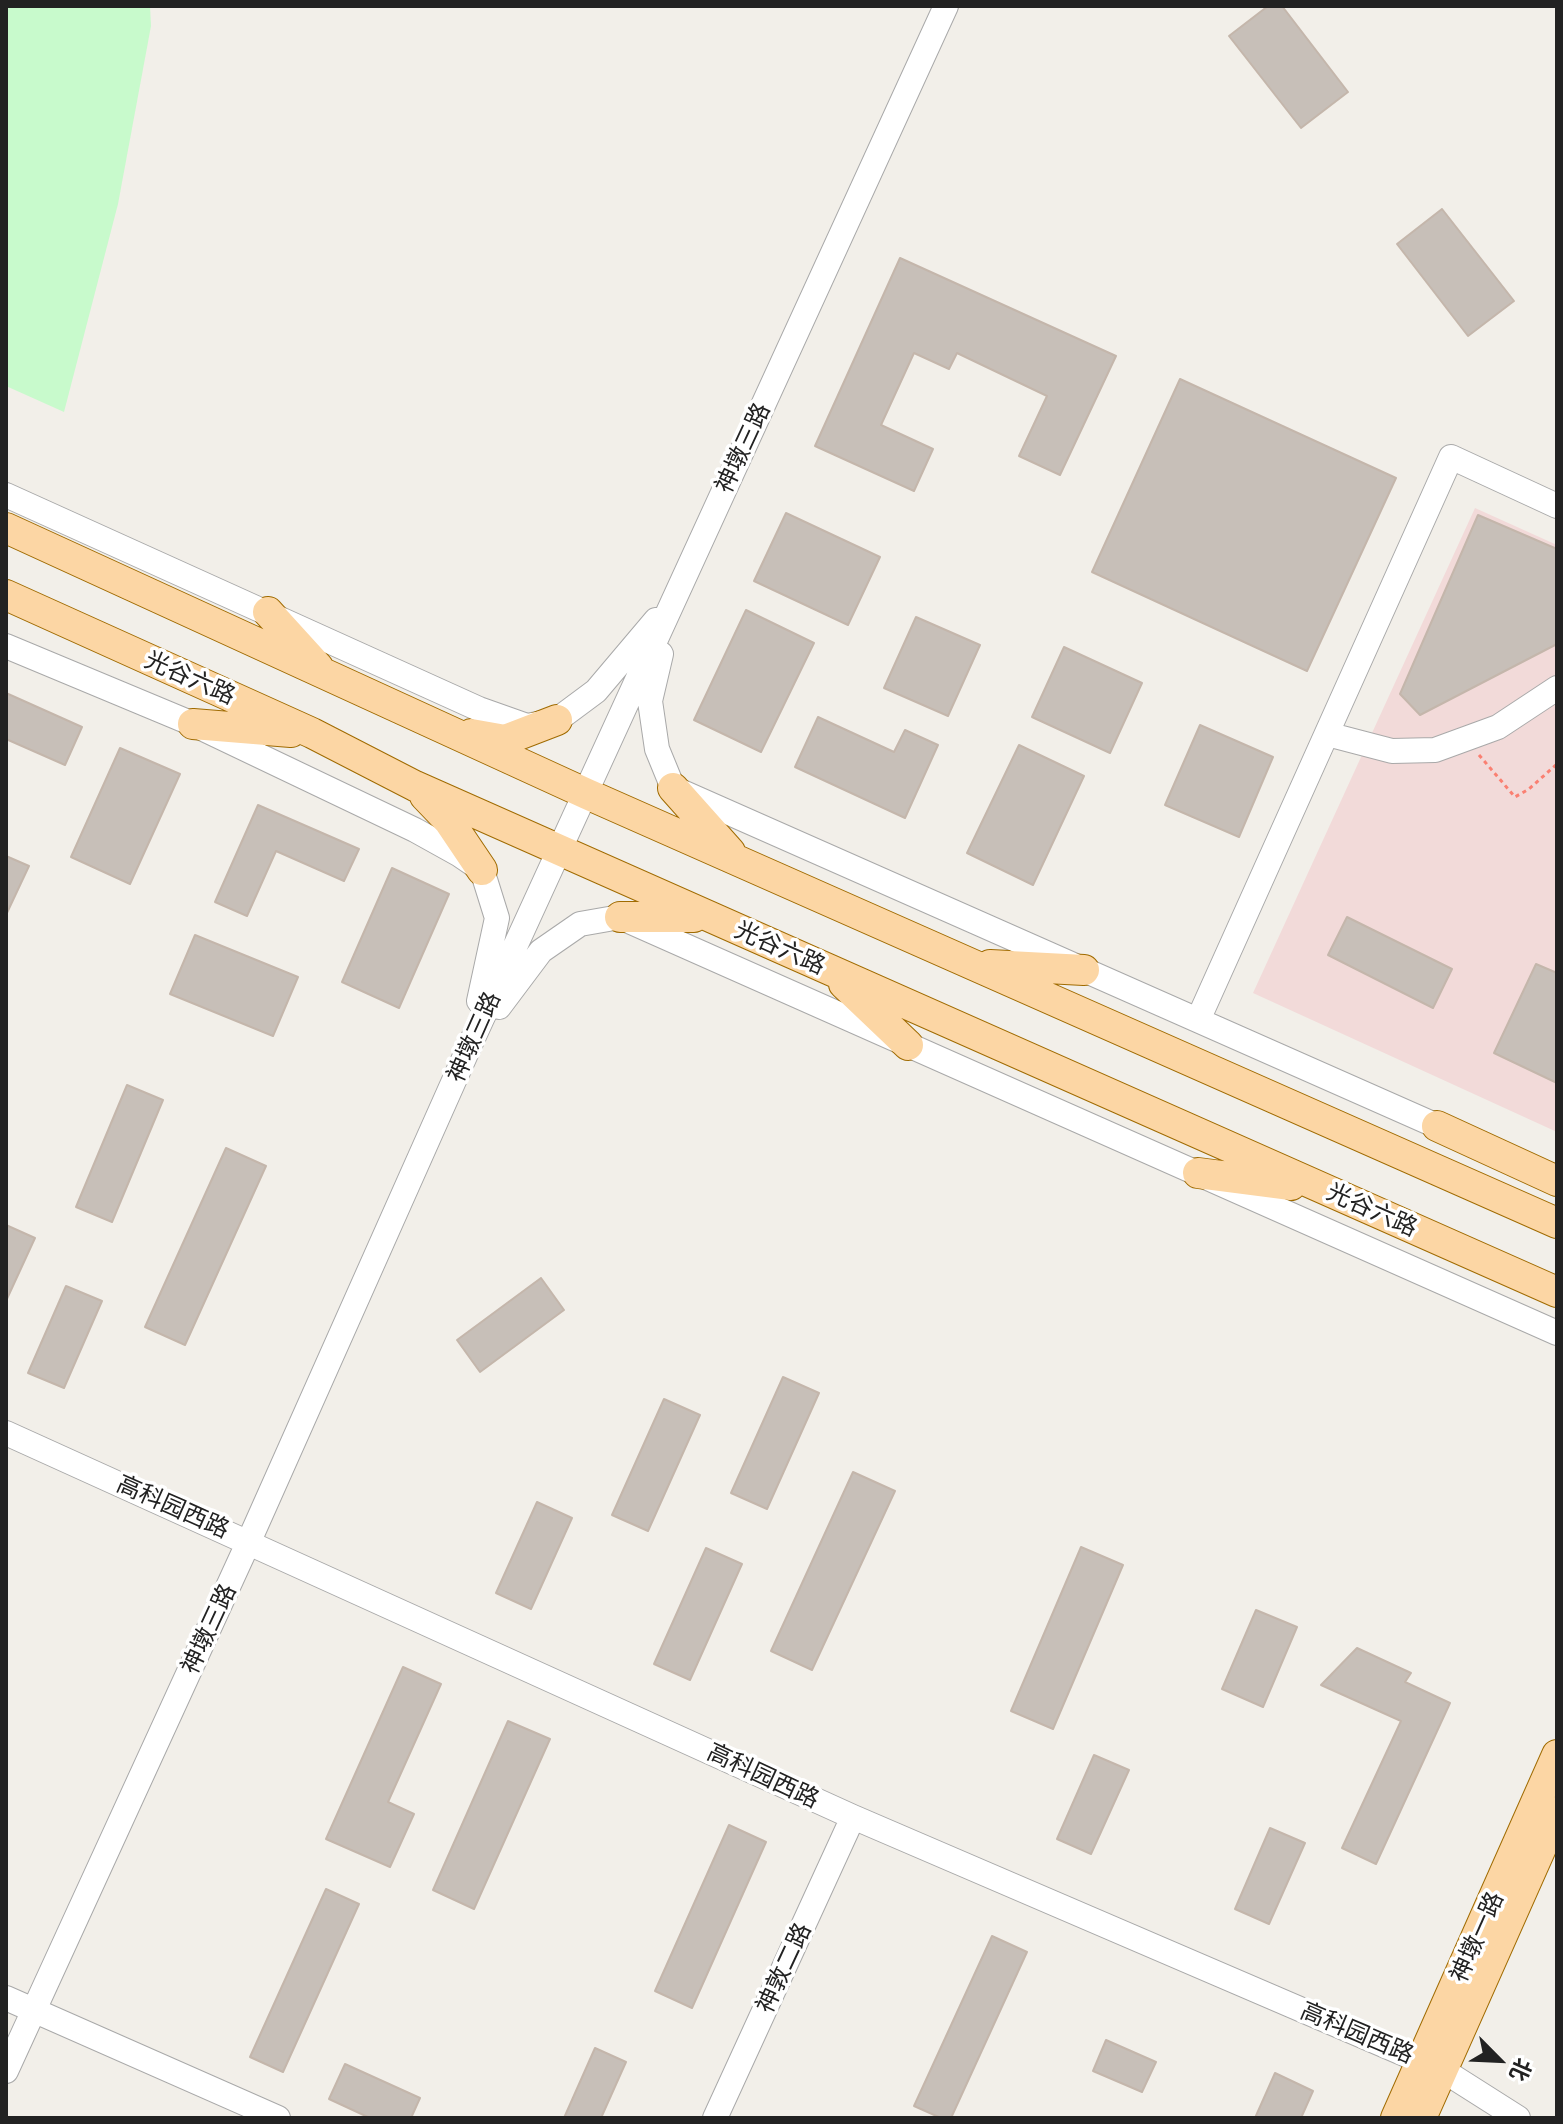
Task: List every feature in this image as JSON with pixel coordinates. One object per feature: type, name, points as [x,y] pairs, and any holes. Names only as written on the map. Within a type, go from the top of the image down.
[{"type":"main road","points":[[6,528],[445,731],[1557,1223]]},
{"type":"main road","name":"光谷六路","points":[[6,595],[312,733],[415,786],[1557,1292]]},
{"type":"main road","points":[[268,612],[327,678]]},
{"type":"main road","points":[[445,731],[505,740],[557,720]]},
{"type":"main road","points":[[193,724],[312,733]]},
{"type":"main road","points":[[415,786],[449,821],[482,870]]},
{"type":"main road","points":[[673,788],[740,862]]},
{"type":"main road","points":[[620,917],[665,915],[713,918]]},
{"type":"main road","points":[[970,964],[1084,970]]},
{"type":"main road","points":[[828,969],[908,1045]]},
{"type":"main road","points":[[1437,1126],[1508,1201]]},
{"type":"main road","points":[[1437,1126],[1557,1181]]},
{"type":"main road","points":[[1198,1173],[1325,1189]]},
{"type":"main road","name":"神墩一路","points":[[1421,2118],[1433,2066],[1557,1755]]},
{"type":"main road","name":"神墩一路","points":[[1396,2118],[1433,2066],[1557,1812]]},
{"type":"street","name":"神墩三路","points":[[6,2071],[249,1541],[469,1047],[946,6]]},
{"type":"street","points":[[1198,1020],[1451,457],[1557,506]]},
{"type":"street","points":[[6,495],[479,709],[527,726],[557,720],[596,691],[673,599]]},
{"type":"street","points":[[673,599],[650,701],[657,749],[673,788],[1437,1126]]},
{"type":"street","points":[[6,646],[193,724],[415,830],[482,870],[497,918],[469,1047]]},
{"type":"street","points":[[1327,734],[1392,751],[1435,750],[1498,727],[1557,688]]},
{"type":"street","points":[[469,1047],[541,951],[580,924],[620,917],[1557,1333]]},
{"type":"street","name":"高科园西路","points":[[6,1433],[853,1817],[1433,2066],[1518,2118]]},
{"type":"street","name":"神敦二路","points":[[715,2118],[853,1817]]},
{"type":"street","points":[[6,1998],[278,2118]]},
{"type":"path","points":[[1473,747],[1515,797],[1557,764]]},
{"type":"shaded area","points":[[1475,508],[1557,545],[1557,1132],[1253,993]]},
{"type":"green space","points":[[6,6],[150,6],[151,26],[118,204],[64,412],[6,386]]},
{"type":"building","points":[[1268,6],[1282,6],[1348,92],[1301,128],[1229,36]]},
{"type":"building","points":[[1442,209],[1514,301],[1468,336],[1397,244]]},
{"type":"building","points":[[900,258],[1116,356],[1060,475],[1019,456],[1047,396],[957,353],[949,369],[914,353],[881,425],[933,449],[914,491],[815,446]]},
{"type":"building","points":[[1180,379],[1396,478],[1307,671],[1092,572]]},
{"type":"building","points":[[786,513],[880,557],[848,625],[754,581]]},
{"type":"building","points":[[1478,515],[1557,549],[1557,644],[1420,715],[1400,694]]},
{"type":"building","points":[[746,610],[814,643],[761,752],[694,720]]},
{"type":"building","points":[[916,617],[980,645],[948,716],[884,688]]},
{"type":"building","points":[[1064,647],[1142,683],[1110,753],[1032,717]]},
{"type":"building","points":[[6,693],[82,727],[65,765],[6,739]]},
{"type":"building","points":[[818,717],[894,752],[905,730],[938,745],[905,818],[795,767]]},
{"type":"building","points":[[1200,725],[1273,757],[1239,837],[1165,805]]},
{"type":"building","points":[[1019,745],[1084,776],[1033,885],[967,853]]},
{"type":"building","points":[[120,748],[180,774],[130,884],[71,857]]},
{"type":"building","points":[[258,805],[359,849],[344,881],[276,851],[247,916],[215,902]]},
{"type":"building","points":[[6,856],[29,866],[6,915]]},
{"type":"building","points":[[392,868],[449,894],[399,1008],[342,982]]},
{"type":"building","points":[[1347,917],[1452,969],[1433,1008],[1328,955]]},
{"type":"building","points":[[195,935],[298,977],[273,1036],[170,994]]},
{"type":"building","points":[[1536,964],[1557,973],[1557,1083],[1494,1053]]},
{"type":"building","points":[[127,1085],[163,1100],[112,1222],[76,1207]]},
{"type":"building","points":[[226,1148],[266,1166],[185,1345],[145,1327]]},
{"type":"building","points":[[6,1225],[35,1238],[6,1301]]},
{"type":"building","points":[[541,1278],[564,1310],[480,1372],[457,1340]]},
{"type":"building","points":[[66,1286],[102,1301],[64,1388],[28,1373]]},
{"type":"building","points":[[783,1377],[819,1393],[767,1509],[731,1493]]},
{"type":"building","points":[[664,1399],[700,1415],[648,1531],[612,1515]]},
{"type":"building","points":[[853,1472],[895,1491],[812,1670],[771,1651]]},
{"type":"building","points":[[537,1502],[572,1518],[531,1609],[496,1593]]},
{"type":"building","points":[[1081,1547],[1123,1565],[1053,1729],[1011,1711]]},
{"type":"building","points":[[706,1548],[742,1564],[690,1680],[654,1664]]},
{"type":"building","points":[[1256,1610],[1297,1627],[1263,1707],[1222,1689]]},
{"type":"building","points":[[1357,1648],[1411,1673],[1405,1682],[1450,1703],[1376,1864],[1342,1848],[1401,1721],[1321,1685]]},
{"type":"building","points":[[403,1667],[441,1684],[388,1802],[414,1814],[390,1867],[326,1839]]},
{"type":"building","points":[[508,1721],[550,1739],[474,1909],[433,1890]]},
{"type":"building","points":[[1094,1755],[1129,1770],[1091,1854],[1057,1839]]},
{"type":"building","points":[[729,1825],[766,1842],[692,2008],[655,1991]]},
{"type":"building","points":[[1270,1828],[1305,1843],[1269,1924],[1235,1909]]},
{"type":"building","points":[[326,1889],[359,1904],[283,2072],[250,2057]]},
{"type":"building","points":[[992,1936],[1027,1952],[951,2118],[941,2118],[914,2106]]},
{"type":"building","points":[[1106,2040],[1156,2062],[1142,2092],[1093,2071]]},
{"type":"building","points":[[595,2048],[626,2062],[601,2118],[564,2118]]},
{"type":"building","points":[[345,2064],[420,2098],[411,2118],[370,2118],[329,2099]]},
{"type":"building","points":[[1275,2073],[1313,2091],[1301,2118],[1255,2118]]}]
